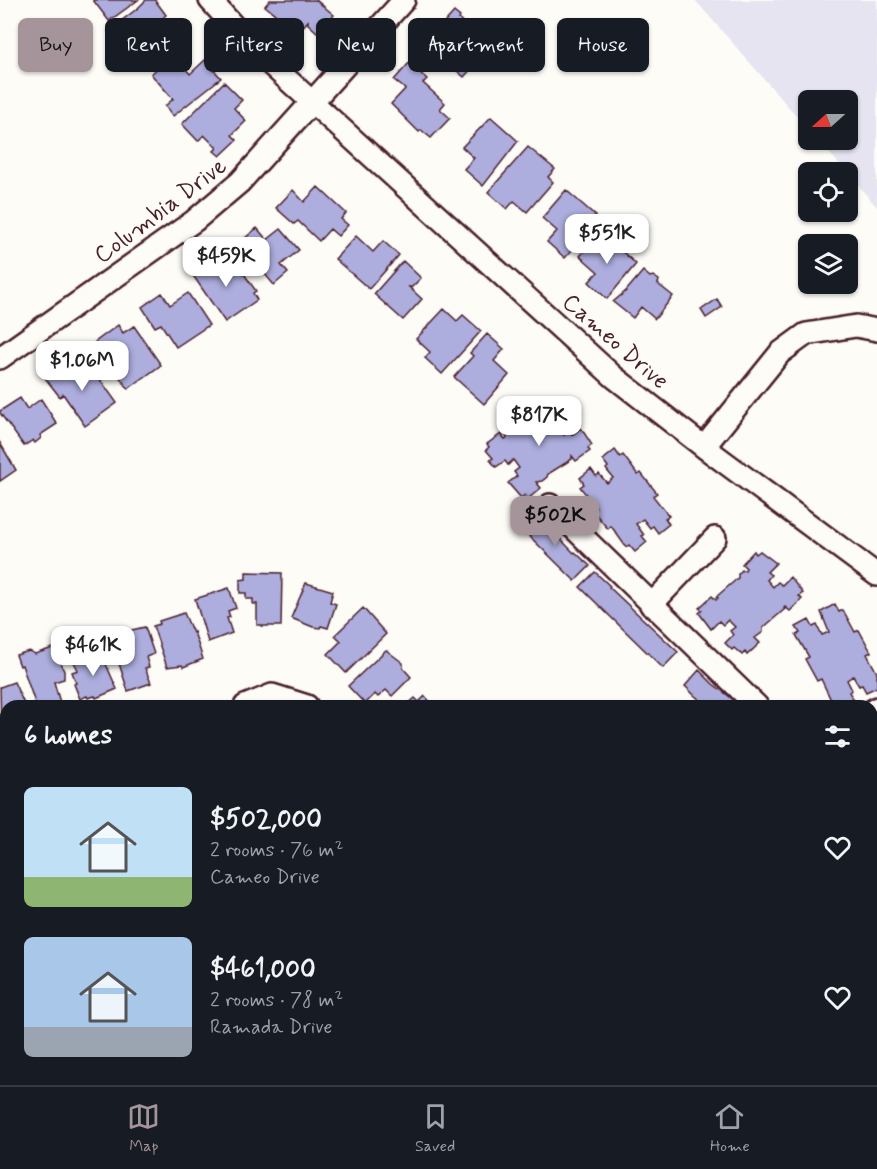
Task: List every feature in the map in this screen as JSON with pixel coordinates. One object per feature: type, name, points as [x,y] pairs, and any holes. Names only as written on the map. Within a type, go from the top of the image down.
[{"type":"street","name":"Cameo Drive","points":[[210,0],[255,50],[314,101],[614,377],[877,575]]},
{"type":"street","name":"Columbia Drive","points":[[0,358],[194,221],[240,182],[404,0]]},
{"type":"street","points":[[704,447],[780,353],[806,334],[856,326],[877,330]]},
{"type":"street","points":[[550,505],[751,700]]},
{"type":"street","points":[[651,605],[715,538]]},
{"type":"street","points":[[260,700],[272,695],[288,700]]},
{"type":"shaded area","points":[[695,0],[877,0],[877,207],[858,185],[858,162],[837,162],[827,150],[858,150],[858,90],[798,90],[798,118]]},
{"type":"building","points":[[93,0],[138,0],[113,18],[107,18]]},
{"type":"building","points":[[146,0],[155,0],[166,15],[163,18],[125,18]]},
{"type":"building","points":[[270,0],[316,0],[334,15],[331,18],[316,18],[316,31],[308,24],[308,21],[304,26],[304,18],[272,18],[275,14],[265,6]]},
{"type":"building","points":[[454,12],[460,17],[460,18],[449,18]]},
{"type":"building","points":[[204,61],[204,72],[216,72],[221,78],[173,116],[165,106],[173,99],[151,74],[153,72],[188,72],[190,74]]},
{"type":"building","points":[[408,64],[408,72],[419,72],[427,79],[423,83],[445,103],[440,109],[450,118],[431,138],[421,130],[419,132],[391,104],[405,89],[394,80]]},
{"type":"building","points":[[458,72],[469,72],[464,77]]},
{"type":"building","points":[[224,82],[242,100],[234,108],[246,121],[232,135],[237,140],[220,156],[214,151],[217,148],[204,135],[198,141],[182,124]]},
{"type":"building","points":[[491,117],[518,141],[483,186],[464,169],[474,158],[462,147]]},
{"type":"building","points":[[528,147],[555,169],[548,177],[553,182],[527,212],[514,201],[507,209],[488,192]]},
{"type":"building","points":[[318,187],[346,213],[341,219],[348,225],[338,236],[330,229],[319,241],[298,221],[294,224],[276,208],[293,190],[304,202]]},
{"type":"building","points":[[566,190],[596,216],[577,238],[580,241],[565,258],[547,242],[557,231],[542,218]]},
{"type":"building","points":[[257,228],[267,240],[281,229],[299,250],[281,265],[288,273],[274,285],[239,243]]},
{"type":"building","points":[[601,232],[636,264],[607,299],[589,282],[598,272],[580,256]]},
{"type":"building","points":[[356,236],[373,252],[383,241],[399,255],[369,289],[335,259]]},
{"type":"building","points":[[233,258],[256,291],[253,293],[257,300],[225,322],[192,274],[212,260],[218,268]]},
{"type":"building","points":[[403,261],[421,278],[409,287],[422,299],[403,320],[374,294]]},
{"type":"building","points":[[643,271],[659,280],[658,284],[673,296],[655,319],[641,307],[633,318],[613,302]]},
{"type":"building","points":[[162,293],[170,305],[188,293],[209,325],[176,347],[161,324],[155,327],[142,307]]},
{"type":"building","points":[[717,299],[722,307],[706,318],[701,310]]},
{"type":"building","points":[[444,309],[457,321],[463,315],[481,331],[442,374],[425,358],[430,352],[416,339]]},
{"type":"building","points":[[118,325],[123,333],[134,326],[161,365],[128,389],[95,342]]},
{"type":"building","points":[[487,334],[504,349],[494,361],[509,375],[484,404],[454,377],[473,356],[470,353]]},
{"type":"building","points":[[65,364],[73,375],[89,364],[117,403],[85,426],[63,394],[60,397],[45,378]]},
{"type":"building","points":[[549,397],[552,400],[556,397],[570,412],[560,419],[563,423],[558,427],[564,435],[569,430],[572,435],[581,428],[592,445],[588,448],[590,451],[576,461],[572,456],[572,459],[548,474],[542,481],[536,482],[541,488],[528,499],[525,495],[521,498],[508,483],[517,476],[514,472],[519,468],[513,460],[508,465],[505,461],[496,467],[490,460],[493,458],[486,450],[489,447],[487,444],[501,434],[505,439],[507,438],[506,436],[539,413],[535,407]]},
{"type":"building","points":[[20,398],[27,409],[41,399],[57,424],[40,435],[41,438],[35,443],[33,440],[24,446],[0,413]]},
{"type":"building","points":[[0,443],[16,470],[0,481]]},
{"type":"building","points":[[615,450],[620,457],[623,455],[638,475],[641,473],[657,493],[653,496],[669,516],[665,518],[669,524],[658,533],[653,526],[650,528],[643,519],[636,524],[647,542],[635,552],[629,545],[626,547],[611,526],[608,529],[592,510],[596,507],[580,487],[584,484],[580,478],[591,469],[596,476],[599,474],[607,483],[613,478],[603,460]]},
{"type":"building","points":[[534,512],[590,566],[575,581],[520,527]]},
{"type":"building","points":[[754,551],[756,554],[760,551],[776,563],[767,572],[771,575],[767,580],[773,587],[778,582],[782,585],[790,577],[803,593],[799,596],[802,599],[790,611],[785,607],[763,628],[763,632],[755,638],[760,643],[747,655],[745,652],[742,655],[725,643],[733,635],[730,631],[735,627],[728,620],[723,625],[719,621],[711,629],[699,613],[702,610],[699,608],[712,596],[716,600],[718,598],[716,597],[738,578],[738,574],[746,568],[742,564]]},
{"type":"building","points":[[246,572],[282,573],[281,626],[257,625],[257,604],[253,604],[253,599],[246,599],[246,593],[240,593],[240,580],[246,579]]},
{"type":"building","points":[[595,572],[678,652],[663,668],[580,587]]},
{"type":"building","points":[[306,583],[333,591],[330,602],[336,604],[328,628],[313,627],[291,618]]},
{"type":"building","points":[[229,588],[236,608],[228,611],[230,617],[227,618],[232,633],[208,642],[195,599]]},
{"type":"building","points":[[835,604],[839,612],[843,610],[855,632],[859,630],[871,652],[867,654],[877,673],[877,687],[866,692],[853,676],[847,680],[852,690],[849,692],[854,700],[831,700],[821,679],[817,681],[805,659],[809,657],[796,635],[800,633],[796,627],[809,620],[813,627],[817,625],[822,635],[829,632],[821,612]]},
{"type":"building","points":[[363,608],[386,634],[346,673],[328,654],[341,641],[335,635]]},
{"type":"building","points":[[184,613],[194,632],[203,659],[183,667],[182,665],[167,667],[153,626],[160,624],[159,621]]},
{"type":"building","points":[[145,627],[154,654],[146,657],[149,667],[145,668],[151,683],[128,691],[111,639],[124,634],[123,632]]},
{"type":"building","points":[[53,648],[64,671],[64,679],[54,682],[59,700],[34,700],[22,665],[20,666],[16,655],[29,651],[35,654]]},
{"type":"building","points":[[386,650],[403,663],[403,668],[411,677],[392,696],[386,690],[378,697],[375,694],[369,700],[361,700],[348,686]]},
{"type":"building","points":[[101,653],[117,689],[96,698],[87,696],[80,699],[72,672],[78,670],[74,662]]},
{"type":"building","points":[[699,670],[734,700],[700,700],[685,686]]},
{"type":"building","points":[[14,682],[22,700],[0,700],[0,687]]}]
